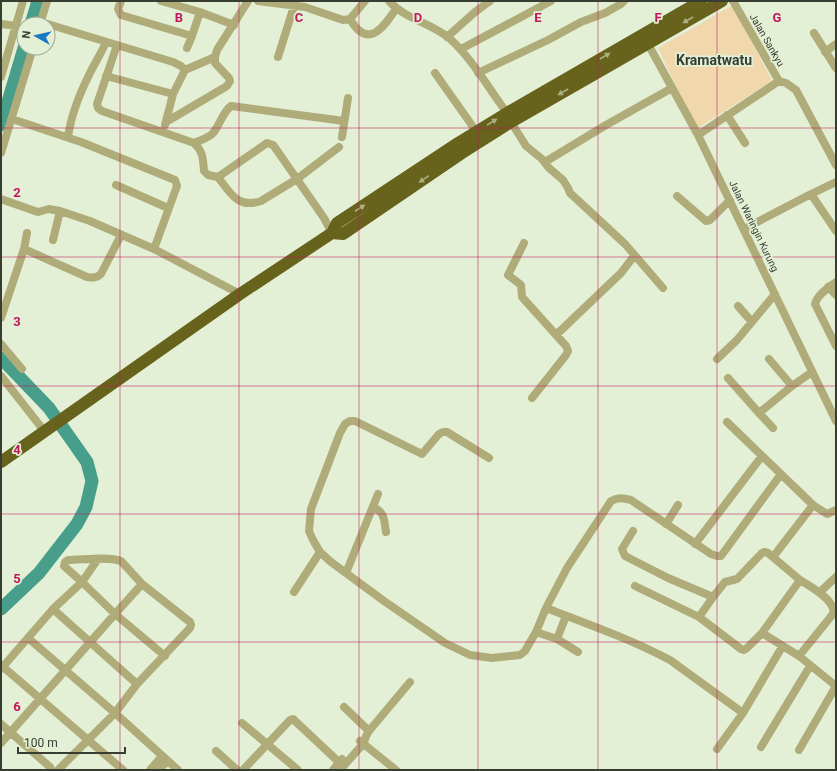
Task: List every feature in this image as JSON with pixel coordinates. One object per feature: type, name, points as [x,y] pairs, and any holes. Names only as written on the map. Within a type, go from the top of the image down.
[{"type":"highway","points":[[332,233],[343,234],[462,153],[509,117],[701,1]]},
{"type":"highway","points":[[1,462],[46,432],[240,294],[332,233],[337,223],[476,132],[509,117],[648,44],[722,1]]},
{"type":"street","points":[[19,16],[23,1]]},
{"type":"street","points":[[43,16],[48,1]]},
{"type":"street","points":[[120,1],[118,9],[121,15],[192,36]]},
{"type":"street","points":[[161,1],[200,12],[234,25]]},
{"type":"street","points":[[166,122],[227,86],[230,81],[229,78],[215,63],[215,57],[217,50],[249,1]]},
{"type":"street","points":[[258,1],[305,7],[343,20],[350,20]]},
{"type":"street","points":[[350,20],[365,1]]},
{"type":"street","points":[[389,1],[396,9],[447,37],[460,49],[509,117],[526,146],[563,180],[570,193],[616,235],[663,288]]},
{"type":"street","points":[[447,37],[490,1]]},
{"type":"street","points":[[460,49],[551,1]]},
{"type":"street","points":[[478,73],[548,40],[574,25],[605,13],[624,1]]},
{"type":"street","name":"Jalan Sankyu","points":[[733,1],[779,81],[786,83],[796,90],[836,165]]},
{"type":"street","points":[[278,57],[294,6]]},
{"type":"street","points":[[350,20],[355,28],[369,35],[374,34],[383,27],[396,9]]},
{"type":"street","points":[[187,48],[200,12]]},
{"type":"street","points":[[1,24],[16,26]]},
{"type":"street","points":[[56,27],[173,62],[185,70]]},
{"type":"street","points":[[1,77],[16,29]]},
{"type":"street","points":[[814,32],[836,68]]},
{"type":"street","points":[[68,138],[76,106],[88,76],[100,56],[106,42]]},
{"type":"street","name":"Jalan Waringin Kurung","points":[[648,44],[698,136],[730,200],[836,421]]},
{"type":"street","points":[[825,52],[836,44]]},
{"type":"street","points":[[117,45],[97,104],[98,108],[102,111],[194,143],[199,148],[203,156],[204,171],[208,175],[218,177],[230,194],[238,201],[255,203],[261,201],[297,179],[339,147]]},
{"type":"street","points":[[1,153],[31,56]]},
{"type":"street","points":[[163,131],[173,94],[185,70],[215,57]]},
{"type":"street","points":[[435,73],[476,132]]},
{"type":"street","points":[[106,76],[173,94]]},
{"type":"street","points":[[698,136],[779,81]]},
{"type":"street","points":[[545,162],[606,125],[672,88]]},
{"type":"street","points":[[342,137],[348,98]]},
{"type":"street","points":[[194,143],[212,134],[226,111],[231,106],[344,120]]},
{"type":"street","points":[[727,116],[745,143]]},
{"type":"street","points":[[12,119],[68,138],[173,179],[177,186],[154,249]]},
{"type":"street","points":[[218,177],[267,143],[273,145],[324,218],[332,233]]},
{"type":"street","points":[[744,229],[836,182]]},
{"type":"street","points":[[116,185],[168,208]]},
{"type":"street","points":[[811,194],[836,231]]},
{"type":"street","points":[[677,196],[706,221],[710,220],[730,200]]},
{"type":"street","points":[[1,199],[38,212],[49,209],[90,221],[154,249],[240,294]]},
{"type":"street","points":[[53,240],[60,211]]},
{"type":"street","points":[[1,318],[24,249],[27,233]]},
{"type":"street","points":[[24,249],[87,277],[94,278],[102,274],[121,235]]},
{"type":"street","points":[[524,243],[508,275],[521,285],[522,297],[566,346],[568,351],[532,398]]},
{"type":"street","points":[[556,335],[616,278],[634,256]]},
{"type":"street","points":[[836,282],[828,287],[816,300],[815,304],[836,346]]},
{"type":"street","points":[[828,287],[836,295]]},
{"type":"street","points":[[717,359],[737,340],[775,294]]},
{"type":"street","points":[[738,306],[752,322]]},
{"type":"street","points":[[1,344],[22,369]]},
{"type":"street","points":[[769,359],[792,386]]},
{"type":"street","points":[[759,413],[812,372]]},
{"type":"street","points":[[1,376],[46,432]]},
{"type":"street","points":[[728,378],[774,428]]},
{"type":"street","points":[[489,458],[447,432],[439,434],[422,454],[350,421],[345,424],[340,433],[311,509],[309,531],[320,552],[394,608],[445,643],[470,655],[492,658],[520,655],[525,651],[536,632],[546,608],[567,568],[612,501],[620,498],[631,500],[711,554],[721,556],[781,474]]},
{"type":"street","points":[[727,422],[813,505],[827,514],[836,510]]},
{"type":"street","points":[[695,544],[762,456]]},
{"type":"street","points":[[346,573],[378,494]]},
{"type":"street","points":[[666,524],[678,505]]},
{"type":"street","points":[[773,556],[813,505]]},
{"type":"street","points":[[373,508],[380,510],[382,513],[386,532]]},
{"type":"street","points":[[633,531],[622,549],[625,556],[668,578],[713,597]]},
{"type":"street","points":[[294,592],[320,552]]},
{"type":"street","points":[[699,616],[725,582],[737,579],[762,553],[768,553],[800,580],[820,592],[834,606],[835,610],[833,614],[799,656]]},
{"type":"street","points":[[98,559],[82,582],[54,609],[2,667],[123,770]]},
{"type":"street","points":[[1,724],[50,769],[59,770],[115,713],[137,684],[165,656],[190,628],[190,622],[142,584],[121,561],[98,559],[68,560],[65,562],[64,566],[115,614],[165,656]]},
{"type":"street","points":[[820,592],[836,577]]},
{"type":"street","points":[[635,586],[699,616],[744,650],[748,648],[762,633],[800,580]]},
{"type":"street","points":[[1,743],[65,669],[142,584]]},
{"type":"street","points":[[546,608],[600,629],[670,660],[742,713]]},
{"type":"street","points":[[54,609],[137,684]]},
{"type":"street","points":[[557,639],[566,616]]},
{"type":"street","points":[[536,632],[557,639],[578,652]]},
{"type":"street","points":[[762,633],[782,647],[799,656],[836,686],[799,750]]},
{"type":"street","points":[[28,638],[178,770]]},
{"type":"street","points":[[717,749],[742,713],[782,647]]},
{"type":"street","points":[[761,747],[810,666]]},
{"type":"street","points":[[333,770],[341,766],[410,682]]},
{"type":"street","points":[[344,707],[364,738],[396,770]]},
{"type":"street","points":[[243,770],[267,743],[290,720],[293,719],[341,766]]},
{"type":"street","points":[[242,723],[298,770]]},
{"type":"street","points":[[216,751],[238,770]]},
{"type":"street","points":[[150,770],[165,758]]},
{"type":"street","points":[[159,770],[165,758]]},
{"type":"shaded area","points":[[733,5],[772,81],[696,129],[658,48]]},
{"type":"waterway","points":[[33,16],[38,1]]},
{"type":"waterway","points":[[1,125],[22,56]]},
{"type":"waterway","points":[[1,358],[49,408],[87,462],[92,481],[86,507],[77,524],[39,573],[1,609]]},
{"type":"district","name":"Kramatwatu","points":[[714,60]]}]
